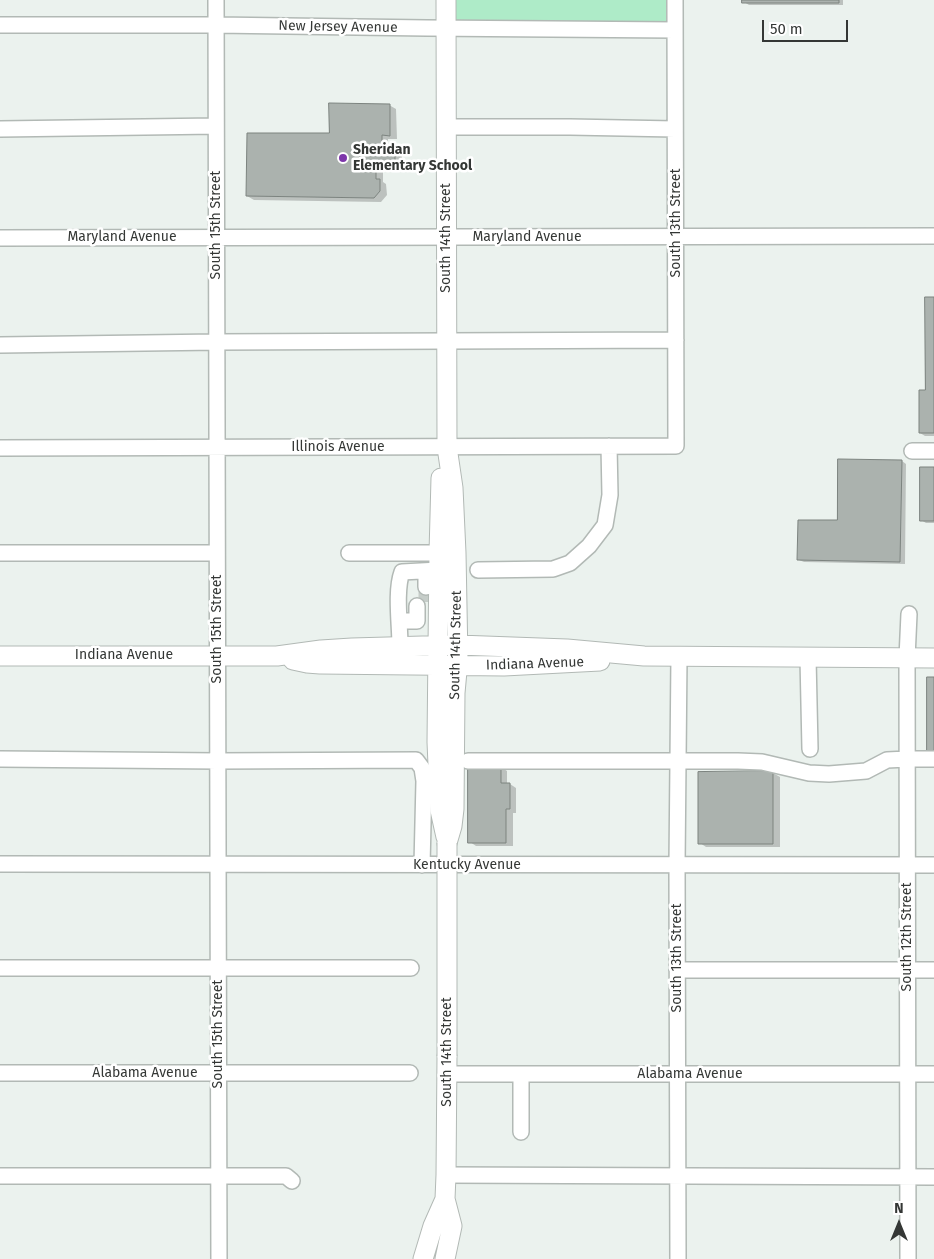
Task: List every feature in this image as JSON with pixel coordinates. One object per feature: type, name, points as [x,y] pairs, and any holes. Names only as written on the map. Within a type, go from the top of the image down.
[{"type":"main road","name":"South 14th Street","points":[[445,1259],[452,1226],[445,1199],[447,843],[440,805],[437,742],[447,693],[457,666],[458,645],[454,501],[447,447],[446,0]]},
{"type":"main road","name":"South 14th Street","points":[[447,447],[430,566],[438,646],[438,665],[447,693]]},
{"type":"main road","name":"Indiana Avenue","points":[[0,656],[278,656],[336,649],[458,645],[567,649],[679,657],[934,658]]},
{"type":"main road","name":"Indiana Avenue","points":[[278,656],[320,664],[457,666],[555,664],[644,656]]},
{"type":"main road","points":[[423,1259],[433,1226],[445,1199]]},
{"type":"street","name":"South 15th Street","points":[[216,0],[219,1259]]},
{"type":"street","name":"South 13th Street","points":[[676,0],[676,446]]},
{"type":"street","name":"New Jersey Avenue","points":[[0,25],[216,25],[675,30]]},
{"type":"street","points":[[0,129],[216,126]]},
{"type":"street","points":[[446,127],[676,129]]},
{"type":"street","name":"Maryland Avenue","points":[[0,238],[934,236]]},
{"type":"street","points":[[0,345],[676,340]]},
{"type":"street","points":[[478,570],[553,569],[570,563],[583,552],[605,525],[610,495],[609,446]]},
{"type":"street","name":"Illinois Avenue","points":[[0,448],[676,446]]},
{"type":"street","points":[[912,451],[934,451]]},
{"type":"street","points":[[0,553],[217,553]]},
{"type":"street","points":[[350,554],[430,566]]},
{"type":"street","points":[[421,587],[430,566]]},
{"type":"street","points":[[400,646],[400,579],[402,572],[430,566]]},
{"type":"street","points":[[399,621],[420,611]]},
{"type":"street","name":"South 12th Street","points":[[908,1259],[907,658],[909,614]]},
{"type":"street","name":"South 13th Street","points":[[678,1259],[677,865],[679,657]]},
{"type":"street","points":[[808,658],[810,749]]},
{"type":"street","points":[[0,759],[416,760],[422,768],[424,781],[422,865]]},
{"type":"street","points":[[468,761],[678,760],[762,762],[809,773],[829,774],[866,771],[887,760],[934,759]]},
{"type":"street","name":"Kentucky Avenue","points":[[0,864],[934,865]]},
{"type":"street","points":[[0,968],[411,968]]},
{"type":"street","points":[[677,970],[934,970]]},
{"type":"street","name":"Alabama Avenue","points":[[447,1065],[521,1074],[934,1074]]},
{"type":"street","name":"Alabama Avenue","points":[[0,1073],[410,1073]]},
{"type":"street","points":[[520,1132],[521,1074]]},
{"type":"street","points":[[446,1175],[934,1178]]},
{"type":"street","points":[[0,1176],[286,1176],[292,1181]]},
{"type":"green space","points":[[452,0],[666,0],[666,22],[452,22]]},
{"type":"building","points":[[742,0],[839,0],[839,3],[742,3]]},
{"type":"building","name":"Sheridan Elementary School","points":[[329,103],[390,104],[390,136],[382,135],[382,149],[395,150],[395,169],[376,168],[376,179],[380,179],[380,191],[374,198],[246,196],[247,133],[329,133]]},
{"type":"building","points":[[925,297],[934,297],[934,433],[919,433],[919,390],[925,390]]},
{"type":"building","points":[[838,459],[902,460],[900,562],[797,560],[798,520],[837,520]]},
{"type":"building","points":[[920,467],[934,467],[934,521],[920,521]]},
{"type":"building","points":[[927,677],[934,677],[934,752],[927,752]]},
{"type":"building","points":[[468,765],[501,765],[501,783],[510,783],[510,809],[506,809],[506,843],[468,843]]},
{"type":"building","points":[[773,771],[773,844],[698,844],[698,772]]},
{"type":"tunnel","points":[[426,587],[426,607]]},
{"type":"place","name":"Sheridan Elementary School","points":[[343,158]]}]
